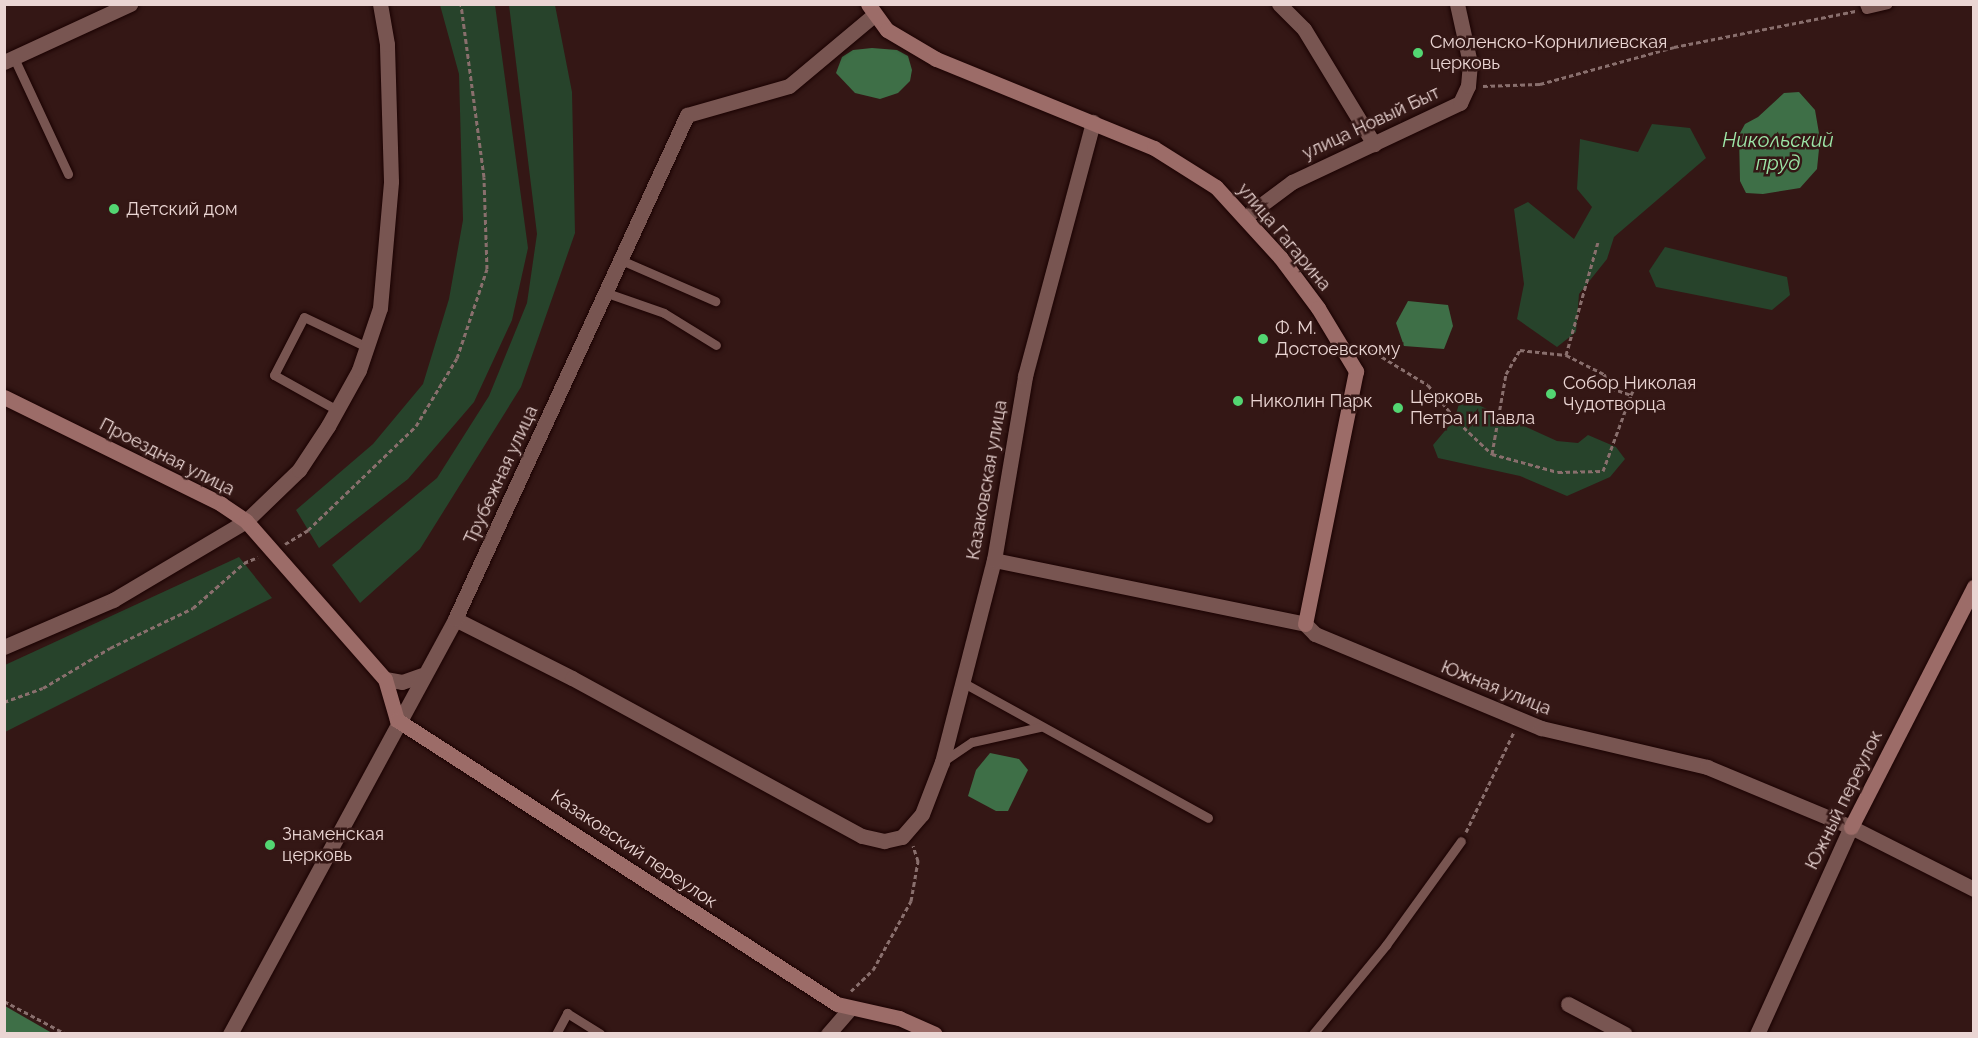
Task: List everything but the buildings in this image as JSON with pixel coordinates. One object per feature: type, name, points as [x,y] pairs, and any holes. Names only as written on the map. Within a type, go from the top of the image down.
[{"type":"street","points":[[9,60],[130,4]]},
{"type":"street","points":[[4,647],[113,600],[246,521],[299,470],[338,410],[367,347],[380,308],[391,181],[387,44],[380,4]]},
{"type":"street","points":[[1279,4],[1304,29],[1374,144]]},
{"type":"street","points":[[1457,4],[1470,63],[1468,86]]},
{"type":"street","name":"улица Гагарина","points":[[871,10],[887,30],[936,59],[1154,148],[1216,187],[1245,217],[1293,274],[1356,371],[1305,624]]},
{"type":"street","name":"Трубежная улица","points":[[230,1034],[422,675],[455,620],[687,115],[789,86],[871,10]]},
{"type":"street","name":"улица Новый Быт","points":[[1245,217],[1292,182],[1460,103],[1468,86]]},
{"type":"street","name":"Казаковская улица","points":[[902,837],[922,814],[942,762],[994,560],[1025,376],[1093,122]]},
{"type":"street","name":"Проездная улица","points":[[4,397],[221,504],[246,521],[385,679],[398,720]]},
{"type":"street","name":"Южная улица","points":[[994,560],[1305,624],[1315,634],[1541,728],[1707,767],[1851,827],[1974,889]]},
{"type":"street","name":"Южный переулок","points":[[1757,1034],[1851,827],[1974,587]]},
{"type":"street","points":[[455,620],[572,678],[862,836],[884,840],[902,837]]},
{"type":"street","points":[[385,679],[402,682],[422,675]]},
{"type":"street","name":"Казаковский переулок","points":[[398,720],[844,1007]]},
{"type":"street","points":[[1568,1004],[1625,1034]]},
{"type":"street","points":[[828,1034],[844,1007],[899,1018],[935,1034]]},
{"type":"lane","points":[[1865,7],[1887,4]]},
{"type":"lane","points":[[9,60],[68,174]]},
{"type":"lane","points":[[621,260],[715,301]]},
{"type":"lane","points":[[607,293],[664,313],[716,345]]},
{"type":"lane","points":[[338,410],[274,375],[304,317],[367,347]]},
{"type":"lane","points":[[962,682],[1209,818]]},
{"type":"lane","points":[[942,762],[972,742],[1040,727]]},
{"type":"lane","points":[[1313,1034],[1386,945],[1461,841]]},
{"type":"lane","points":[[556,1034],[567,1013],[600,1034]]},
{"type":"path","points":[[1468,86],[1540,84],[1674,47],[1865,7]]},
{"type":"path","points":[[1566,355],[1598,242]]},
{"type":"path","points":[[1342,348],[1369,349],[1428,385],[1458,422],[1492,454],[1558,472],[1603,471],[1637,382],[1666,390]]},
{"type":"path","points":[[1492,454],[1506,375],[1520,350],[1566,355],[1604,374],[1611,388],[1631,394]]},
{"type":"path","points":[[1461,841],[1520,720]]},
{"type":"path","points":[[844,1007],[873,970],[911,901],[918,861],[916,849],[902,837]]},
{"type":"path","points":[[4,1001],[66,1034]]},
{"type":"shaded area","points":[[440,5],[495,5],[528,248],[512,320],[474,402],[408,479],[319,548],[296,510],[373,444],[423,384],[449,299],[463,220],[459,74]]},
{"type":"shaded area","points":[[509,5],[555,5],[572,92],[575,233],[521,387],[420,549],[360,603],[332,565],[437,478],[489,396],[527,303],[537,234]]},
{"type":"shaded area","points":[[1652,124],[1690,128],[1706,158],[1614,237],[1607,259],[1579,294],[1576,332],[1557,347],[1517,319],[1524,284],[1514,209],[1528,202],[1574,239],[1592,207],[1577,189],[1580,139],[1638,152]]},
{"type":"shaded area","points":[[1665,247],[1787,277],[1790,295],[1772,310],[1656,287],[1649,271]]},
{"type":"shaded area","points":[[1460,401],[1474,403],[1557,441],[1578,443],[1588,435],[1616,447],[1625,459],[1610,477],[1567,496],[1520,476],[1438,458],[1433,445],[1454,420]]},
{"type":"shaded area","points":[[239,557],[272,598],[5,732],[5,665]]},
{"type":"water","points":[[872,48],[897,50],[908,56],[912,70],[910,81],[898,93],[880,99],[855,93],[836,73],[842,57],[853,50]]},
{"type":"water","name":"Никольский пруд","points":[[1799,92],[1815,110],[1820,139],[1817,169],[1800,188],[1763,194],[1746,193],[1740,181],[1739,135],[1745,124],[1758,117],[1784,93]]},
{"type":"water","points":[[1408,301],[1448,305],[1453,326],[1444,349],[1404,346],[1396,323]]},
{"type":"water","points":[[990,753],[1019,759],[1028,770],[1008,811],[996,811],[968,796],[976,770]]},
{"type":"water","points":[[5,1006],[52,1033],[5,1033]]},
{"type":"place","name":"Смоленско-Корнилиевская церковь","points":[[1418,53]]},
{"type":"place","name":"Детский дом","points":[[114,209]]},
{"type":"place","name":"Ф. М. Достоевскому","points":[[1263,339]]},
{"type":"place","name":"Собор Николая Чудотворца","points":[[1551,394]]},
{"type":"place","name":"Николин Парк","points":[[1238,401]]},
{"type":"place","name":"Церковь Петра и Павла","points":[[1398,408]]},
{"type":"place","name":"Знаменская церковь","points":[[270,845]]}]
